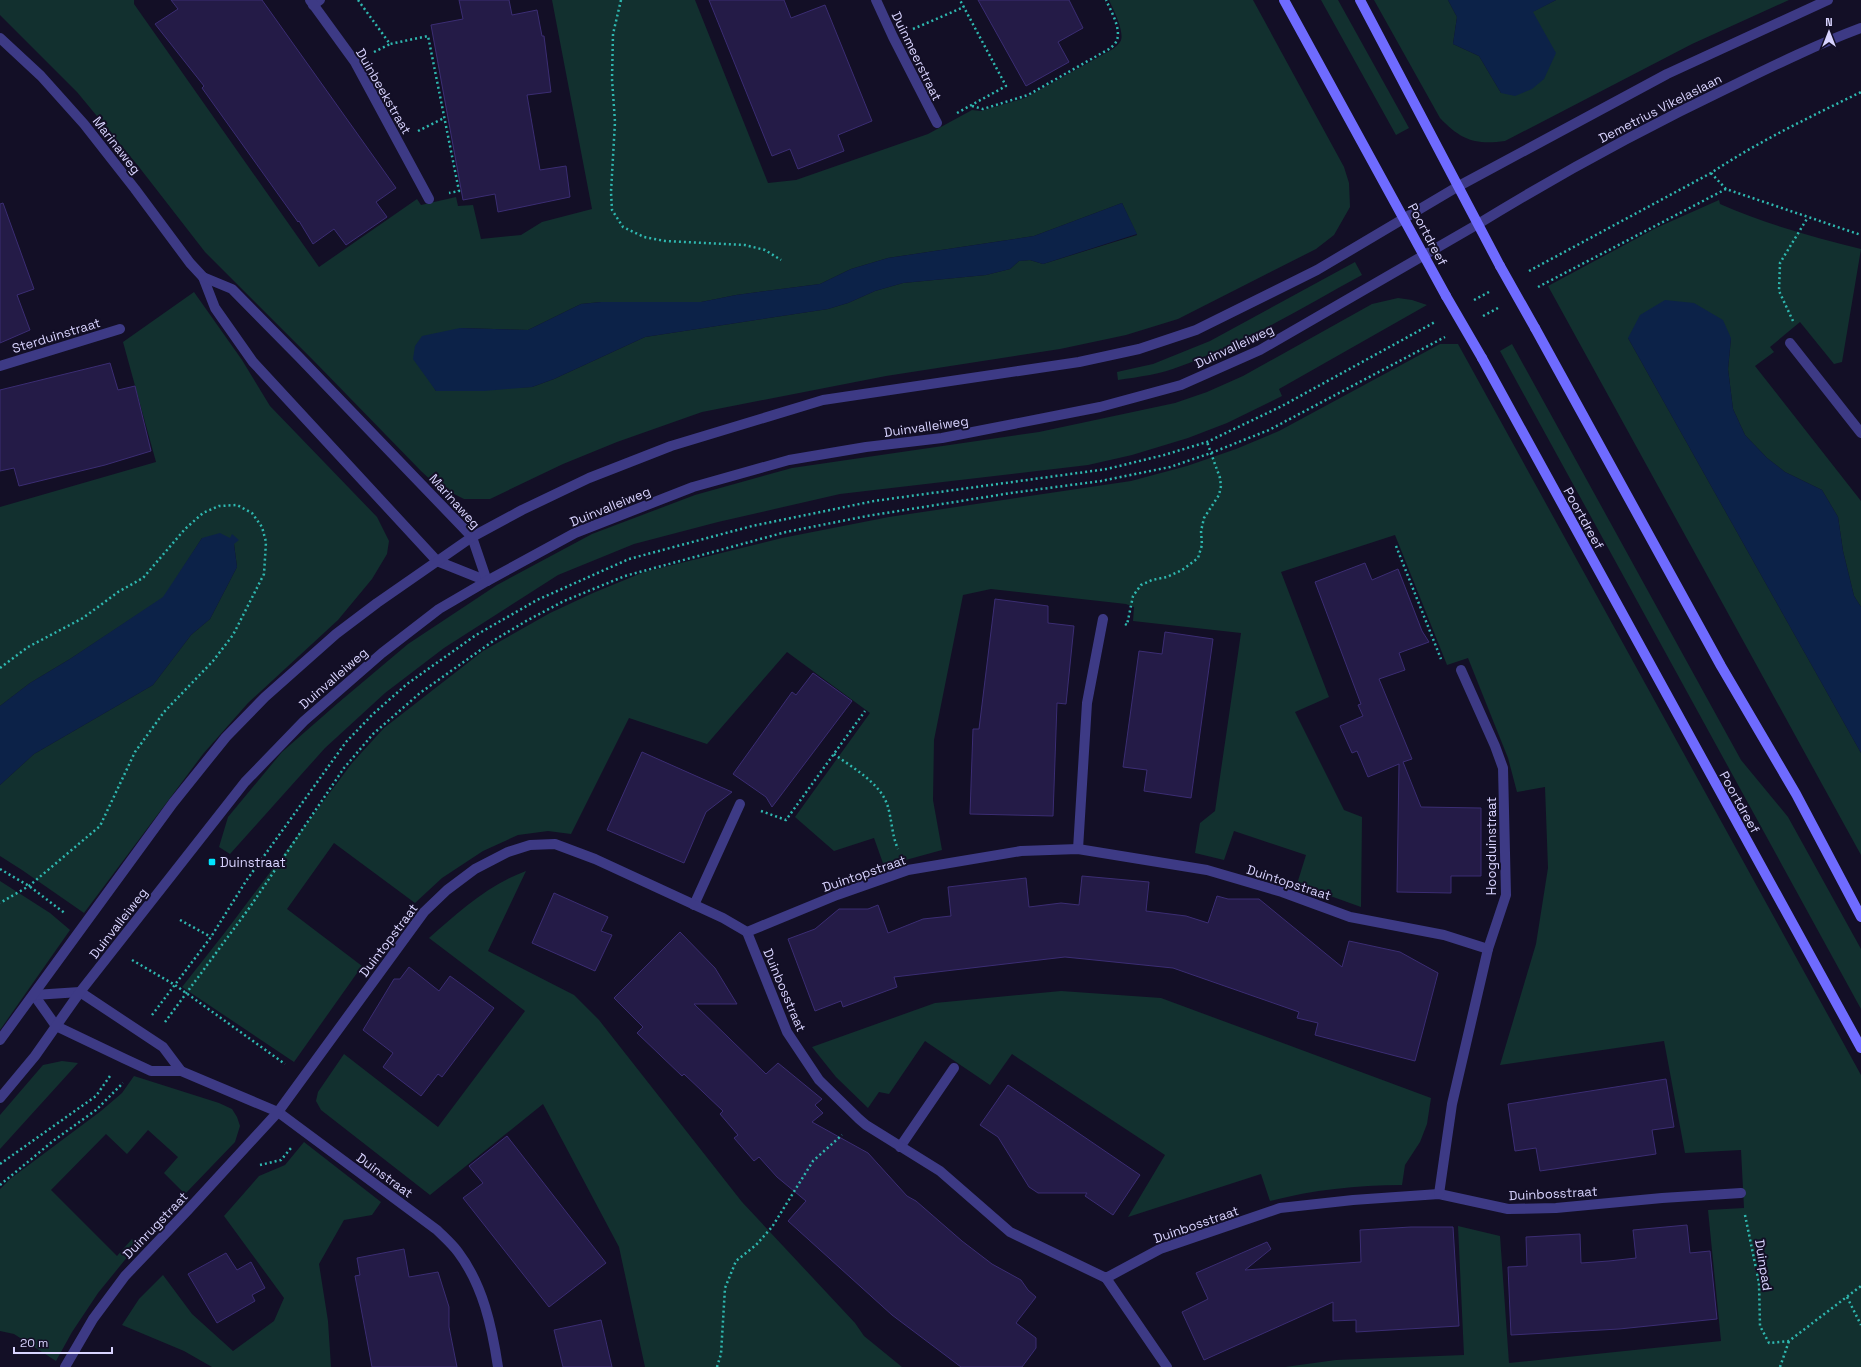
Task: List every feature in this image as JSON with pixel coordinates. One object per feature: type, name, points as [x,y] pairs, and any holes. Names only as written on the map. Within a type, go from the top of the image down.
[{"type":"main road","name":"Poortdreef","points":[[1284,0],[1405,219],[1423,255],[1482,358],[1861,1048]]},
{"type":"main road","points":[[1360,0],[1457,187],[1500,266],[1721,666],[1796,794],[1861,917]]},
{"type":"street","name":"Duinmeerstraat","points":[[876,0],[893,37],[937,123]]},
{"type":"street","name":"Demetrius Vikelaslaan","points":[[1405,219],[1457,187],[1667,74],[1828,0]]},
{"type":"street","name":"Duinbeekstraat","points":[[314,2],[355,62],[429,199]]},
{"type":"street","name":"Demetrius Vikelaslaan","points":[[1423,255],[1535,190],[1668,116],[1771,67],[1861,28]]},
{"type":"street","name":"Marinaweg","points":[[0,38],[41,76],[84,124],[190,263],[203,277],[215,308],[253,362],[437,561],[487,581]]},
{"type":"street","name":"Duinvalleiweg","points":[[0,1040],[173,803],[226,737],[264,697],[336,634],[376,603],[472,537],[522,510],[603,473],[671,446],[823,400],[1079,362],[1139,350],[1189,332],[1317,270],[1405,219]]},
{"type":"street","name":"Duinvalleiweg","points":[[0,1098],[34,1056],[80,992],[245,782],[304,721],[382,653],[439,609],[575,533],[693,487],[789,460],[866,447],[942,438],[1100,407],[1181,385],[1260,350],[1423,255]]},
{"type":"street","name":"Marinaweg","points":[[203,277],[232,289],[299,356],[472,537],[487,581]]},
{"type":"street","name":"Sterduinstraat","points":[[0,366],[120,329]]},
{"type":"street","points":[[1790,344],[1861,433]]},
{"type":"street","points":[[1078,849],[1087,703],[1103,619]]},
{"type":"street","name":"Hoogduinstraat","points":[[1439,1194],[1452,1104],[1488,949],[1506,895],[1503,768],[1495,746],[1461,670]]},
{"type":"street","points":[[694,905],[740,804]]},
{"type":"street","name":"Duintopstraat","points":[[278,1112],[302,1077],[424,912],[447,890],[475,869],[508,852],[530,845],[555,844],[595,859],[723,918],[747,932],[837,895],[908,870],[1021,851],[1078,849],[1207,870],[1282,892],[1350,917],[1444,935],[1488,949]]},
{"type":"street","name":"Duinbosstraat","points":[[747,932],[787,1032],[819,1080],[866,1125],[940,1171],[1010,1232],[1106,1278],[1160,1249],[1280,1208],[1353,1200],[1439,1194],[1508,1209],[1556,1208],[1662,1198],[1741,1193]]},
{"type":"street","points":[[34,995],[80,992],[163,1047],[181,1071]]},
{"type":"street","name":"Duinstraat","points":[[34,995],[56,1026],[151,1071],[181,1071],[278,1112],[437,1230],[458,1252],[473,1276],[486,1306],[494,1338],[498,1367]]},
{"type":"street","points":[[900,1147],[954,1068]]},
{"type":"street","name":"Duinrugstraat","points":[[65,1367],[93,1319],[125,1276],[278,1112]]},
{"type":"street","points":[[1106,1278],[1167,1367]]},
{"type":"path","points":[[358,0],[390,44],[428,36],[459,191],[429,199]]},
{"type":"path","points":[[622,0],[612,34],[612,79],[615,122],[611,192],[612,210],[624,227],[644,237],[665,241],[745,245],[765,250],[781,260]]},
{"type":"path","points":[[937,123],[972,106],[1006,86],[960,0]]},
{"type":"path","points":[[972,106],[983,108],[1028,95],[1109,49],[1117,41],[1118,35],[1116,24],[1106,0]]},
{"type":"path","points":[[893,37],[964,7]]},
{"type":"path","points":[[1735,157],[1788,128],[1861,92]]},
{"type":"path","points":[[398,142],[444,118]]},
{"type":"path","points":[[1711,173],[1726,189],[1861,235]]},
{"type":"path","points":[[1563,273],[1726,189]]},
{"type":"path","points":[[1790,344],[1796,327],[1779,291],[1780,263],[1808,216]]},
{"type":"path","points":[[156,1043],[165,1021],[250,907],[344,768],[373,734],[420,693],[496,639],[528,620],[564,601],[625,576],[786,532],[874,515],[1101,481],[1170,467],[1211,453],[1269,430],[1446,336]]},
{"type":"path","points":[[139,1032],[211,937],[246,881],[346,742],[373,714],[407,684],[476,635],[537,600],[630,560],[752,526],[874,501],[1107,469],[1164,455],[1207,442],[1282,406]]},
{"type":"path","points":[[1103,619],[1127,625],[1133,596],[1141,585],[1152,580],[1167,577],[1182,570],[1198,558],[1202,545],[1201,531],[1204,518],[1219,495],[1221,486],[1220,478],[1207,442]]},
{"type":"path","points":[[0,668],[28,647],[83,618],[118,592],[143,578],[185,528],[203,513],[219,506],[237,505],[252,513],[262,527],[266,542],[264,574],[233,635],[213,661],[164,712],[135,752],[100,826],[29,886],[0,903]]},
{"type":"path","points":[[1396,546],[1444,668],[1461,670]]},
{"type":"path","points":[[740,804],[786,820],[865,711]]},
{"type":"path","points":[[834,754],[882,792],[891,818],[895,841],[908,870]]},
{"type":"path","points":[[180,920],[211,937]]},
{"type":"path","points":[[175,985],[302,1077]]},
{"type":"path","points":[[0,1164],[96,1096],[123,1058]]},
{"type":"path","points":[[0,1185],[53,1141],[96,1110],[140,1066]]},
{"type":"path","points":[[717,1367],[720,1354],[725,1288],[736,1261],[756,1245],[772,1227],[813,1161],[860,1119]]},
{"type":"path","name":"Duinpad","points":[[1741,1193],[1760,1283],[1760,1326],[1769,1343],[1789,1341]]},
{"type":"path","points":[[1780,1367],[1789,1341],[1861,1286]]},
{"type":"path","points":[[1847,1297],[1861,1325]]},
{"type":"green space","points":[[0,0],[134,0],[134,4],[319,267],[417,199],[421,205],[456,197],[458,206],[473,205],[481,239],[521,235],[542,222],[592,209],[552,0],[695,0],[768,183],[796,180],[928,134],[972,110],[981,111],[1025,98],[1113,49],[1119,43],[1121,38],[1120,28],[1109,0],[1253,0],[1344,167],[1349,183],[1350,207],[1334,235],[1316,249],[1178,319],[1126,335],[1060,349],[886,376],[702,412],[617,442],[563,464],[490,499],[464,499],[436,485],[421,471],[205,252],[139,167],[77,92],[0,15]],"holes":[[[1122,203],[1137,235],[1043,264],[1030,260],[1019,261],[1010,269],[986,275],[903,283],[875,291],[848,303],[828,309],[645,337],[554,379],[532,387],[436,391],[428,378],[460,328],[528,330],[581,304],[601,302],[701,302],[736,295],[820,284],[851,269],[888,258],[1034,236]]]},
{"type":"green space","points":[[1321,0],[1338,0],[1409,128],[1396,135]]},
{"type":"green space","points":[[1374,0],[1448,0],[1457,17],[1453,44],[1479,56],[1501,93],[1532,12],[1556,0],[1789,0],[1692,44],[1505,141],[1485,142],[1462,136],[1440,118]]},
{"type":"green space","points":[[1719,200],[1720,204],[1772,224],[1861,249],[1842,362],[1834,364],[1800,322],[1770,347],[1774,352],[1755,366],[1861,501],[1861,607],[1854,596],[1843,551],[1838,517],[1822,490],[1785,472],[1767,458],[1745,435],[1733,409],[1728,369],[1731,338],[1628,338],[1861,753],[1861,855],[1548,286],[1656,228]]},
{"type":"green space","points":[[1355,262],[1362,275],[1228,347],[1173,369],[1150,375],[1118,380],[1117,372],[1153,364],[1210,341]]},
{"type":"green space","points":[[194,292],[242,360],[270,406],[377,517],[389,541],[387,554],[372,579],[338,620],[248,703],[203,754],[84,913],[0,856],[0,785],[34,754],[153,685],[191,635],[210,619],[237,567],[234,544],[230,538],[202,538],[164,597],[70,659],[30,683],[0,706],[0,507],[156,462],[123,342]]},
{"type":"green space","points":[[1398,298],[1412,300],[1427,305],[1279,389],[1282,396],[1227,423],[1188,438],[1132,455],[1088,465],[840,494],[718,522],[634,544],[558,575],[444,648],[385,693],[325,748],[230,854],[219,847],[228,817],[282,752],[408,644],[497,585],[592,534],[695,495],[792,468],[1039,432],[1175,403],[1207,392],[1243,376],[1372,304]]},
{"type":"green space","points":[[1440,344],[1458,344],[1861,1075],[1861,1367],[1285,1367],[1336,1360],[1464,1355],[1458,1226],[1500,1236],[1509,1363],[1721,1341],[1708,1210],[1744,1208],[1741,1150],[1685,1153],[1664,1041],[1500,1065],[1536,944],[1548,868],[1545,787],[1517,792],[1508,758],[1468,658],[1447,665],[1395,535],[1281,572],[1329,697],[1295,712],[1344,810],[1362,817],[1361,907],[1297,884],[1306,855],[1234,831],[1224,860],[1195,853],[1200,823],[1215,811],[1241,633],[1133,621],[1134,607],[1126,604],[991,589],[963,595],[934,740],[933,800],[942,850],[884,866],[874,838],[834,851],[795,817],[870,713],[787,652],[707,744],[629,718],[571,834],[548,831],[518,835],[483,851],[442,878],[415,903],[334,843],[287,909],[362,966],[294,1062],[182,987],[352,763],[384,728],[483,651],[550,613],[644,572],[782,538],[889,517],[1131,481],[1187,466],[1236,449],[1279,431]]},
{"type":"green space","points":[[1512,344],[1741,760],[1788,817],[1861,949],[1861,1009],[1500,351]]},
{"type":"green space","points":[[526,871],[488,951],[574,995],[599,1020],[742,1202],[855,1323],[864,1336],[902,1367],[645,1367],[619,1247],[543,1104],[430,1195],[321,1110],[316,1101],[318,1092],[344,1054],[438,1127],[525,1011],[429,938],[487,891]]},
{"type":"green space","points":[[0,881],[50,913],[70,930],[0,1030]]},
{"type":"green space","points":[[1061,991],[1161,998],[1431,1098],[1427,1124],[1420,1142],[1405,1165],[1402,1185],[1335,1189],[1270,1201],[1261,1174],[1128,1217],[1165,1155],[1012,1054],[990,1085],[925,1041],[889,1094],[879,1092],[868,1108],[836,1077],[812,1047],[935,1003]]},
{"type":"green space","points":[[62,1061],[78,1063],[0,1149],[0,1115],[43,1065]]},
{"type":"green space","points":[[134,1076],[219,1103],[232,1109],[240,1126],[235,1142],[185,1194],[164,1173],[178,1157],[148,1130],[127,1154],[106,1134],[51,1190],[117,1256],[132,1239],[137,1245],[98,1293],[72,1332],[56,1361],[14,1334],[0,1331],[0,1189],[10,1179],[101,1111],[122,1093]]},
{"type":"green space","points":[[304,1142],[381,1202],[372,1215],[344,1220],[319,1264],[328,1321],[331,1367],[212,1367],[184,1351],[122,1325],[139,1299],[163,1275],[192,1314],[233,1351],[274,1321],[284,1298],[224,1216],[259,1176],[285,1165]]},
{"type":"water","points":[[1448,0],[1556,0],[1533,12],[1556,53],[1544,79],[1532,89],[1515,96],[1501,93],[1479,56],[1453,44],[1457,17]]},
{"type":"water","points":[[1122,203],[1137,234],[1043,264],[1030,260],[1019,261],[1010,269],[986,275],[903,283],[875,291],[848,303],[828,309],[645,337],[554,379],[532,387],[484,391],[436,391],[413,359],[415,346],[422,336],[460,328],[528,330],[581,304],[601,302],[701,302],[736,295],[820,284],[851,269],[888,258],[1034,236]]},
{"type":"water","points":[[1665,300],[1694,303],[1723,320],[1731,338],[1728,369],[1733,409],[1745,435],[1767,458],[1785,472],[1822,490],[1838,517],[1843,551],[1854,596],[1861,607],[1861,753],[1628,338],[1640,315]]},
{"type":"water","points":[[220,533],[230,538],[232,534],[239,540],[234,544],[237,567],[210,619],[191,635],[153,685],[34,754],[0,785],[0,706],[30,683],[70,659],[163,597],[202,538]]},
{"type":"building","points":[[171,0],[262,0],[396,188],[376,202],[387,217],[346,245],[334,229],[313,244],[299,221],[298,222],[202,88],[204,86],[155,24],[178,9]]},
{"type":"building","points":[[459,0],[509,0],[512,15],[537,10],[542,36],[544,36],[551,92],[527,95],[540,170],[566,166],[570,197],[498,212],[495,194],[463,200],[431,25],[463,19]]},
{"type":"building","points":[[709,0],[784,0],[791,18],[825,5],[872,121],[838,135],[844,151],[798,169],[790,149],[772,156]]},
{"type":"building","points":[[978,0],[1069,0],[1083,28],[1058,42],[1069,62],[1026,86]]},
{"type":"building","points":[[3,203],[34,289],[17,295],[30,330],[0,343],[0,204]]},
{"type":"building","points":[[110,363],[118,390],[135,386],[151,451],[105,465],[19,486],[14,468],[0,471],[0,390]]},
{"type":"building","points":[[1365,563],[1372,580],[1398,569],[1422,631],[1429,642],[1399,653],[1405,670],[1379,679],[1412,759],[1403,762],[1421,807],[1481,808],[1481,876],[1451,876],[1451,893],[1397,892],[1399,764],[1368,777],[1357,751],[1352,753],[1340,726],[1363,716],[1358,705],[1361,704],[1315,582]]},
{"type":"building","points":[[995,599],[1048,606],[1048,623],[1074,626],[1066,704],[1057,703],[1053,816],[970,814],[973,729],[979,729]]},
{"type":"building","points":[[1165,632],[1213,639],[1191,798],[1144,791],[1147,770],[1123,767],[1139,651],[1162,654]]},
{"type":"building","points":[[813,673],[852,701],[772,807],[766,797],[733,774],[792,692],[796,695]]},
{"type":"building","points":[[642,752],[732,792],[706,812],[684,863],[607,830]]},
{"type":"building","points":[[1082,876],[1149,882],[1146,911],[1186,916],[1208,923],[1217,896],[1228,899],[1259,899],[1342,967],[1349,941],[1400,952],[1438,973],[1415,1061],[1315,1035],[1318,1023],[1297,1018],[1299,1012],[1173,968],[1065,957],[894,977],[897,987],[843,1007],[841,1001],[815,1011],[788,939],[815,929],[839,909],[868,909],[878,905],[888,933],[923,919],[951,916],[948,887],[1026,878],[1029,907],[1061,903],[1079,905]]},
{"type":"building","points":[[554,893],[608,917],[601,931],[612,935],[595,971],[532,943]]},
{"type":"building","points":[[680,932],[715,968],[737,1004],[694,1004],[766,1074],[778,1063],[822,1099],[815,1105],[823,1113],[812,1122],[868,1153],[907,1196],[916,1201],[962,1241],[992,1264],[1021,1280],[1028,1290],[1036,1297],[1016,1323],[1036,1338],[1036,1348],[1022,1367],[961,1367],[892,1315],[788,1221],[806,1201],[777,1177],[759,1157],[754,1161],[734,1138],[738,1135],[720,1114],[723,1111],[684,1074],[682,1076],[637,1033],[643,1027],[614,998]]},
{"type":"building","points":[[409,967],[439,991],[450,976],[494,1008],[442,1077],[438,1074],[421,1096],[383,1067],[393,1053],[363,1030],[394,979],[400,979]]},
{"type":"building","points":[[1666,1079],[1674,1127],[1652,1130],[1656,1154],[1540,1171],[1536,1148],[1515,1151],[1508,1104]]},
{"type":"building","points":[[1008,1085],[1140,1175],[1113,1215],[1085,1196],[1087,1193],[1038,1193],[1029,1187],[998,1137],[980,1125]]},
{"type":"building","points":[[507,1136],[606,1263],[549,1307],[463,1198],[483,1183],[469,1166]]},
{"type":"building","points":[[1687,1225],[1690,1253],[1710,1251],[1717,1319],[1619,1329],[1511,1335],[1508,1267],[1527,1266],[1526,1237],[1580,1234],[1581,1263],[1609,1261],[1636,1258],[1633,1230]]},
{"type":"building","points":[[1411,1227],[1453,1227],[1459,1326],[1356,1332],[1356,1320],[1333,1321],[1333,1302],[1204,1360],[1182,1312],[1208,1299],[1196,1273],[1267,1242],[1271,1249],[1245,1270],[1361,1262],[1360,1230]]},
{"type":"building","points":[[404,1249],[409,1277],[438,1272],[449,1307],[449,1327],[457,1367],[372,1367],[355,1276],[360,1275],[357,1258]]},
{"type":"building","points":[[226,1253],[237,1270],[251,1262],[265,1288],[252,1295],[255,1301],[217,1323],[188,1274]]},
{"type":"building","points":[[601,1320],[612,1367],[563,1367],[554,1330]]},
{"type":"place","name":"Duinstraat","points":[[212,862]]}]
